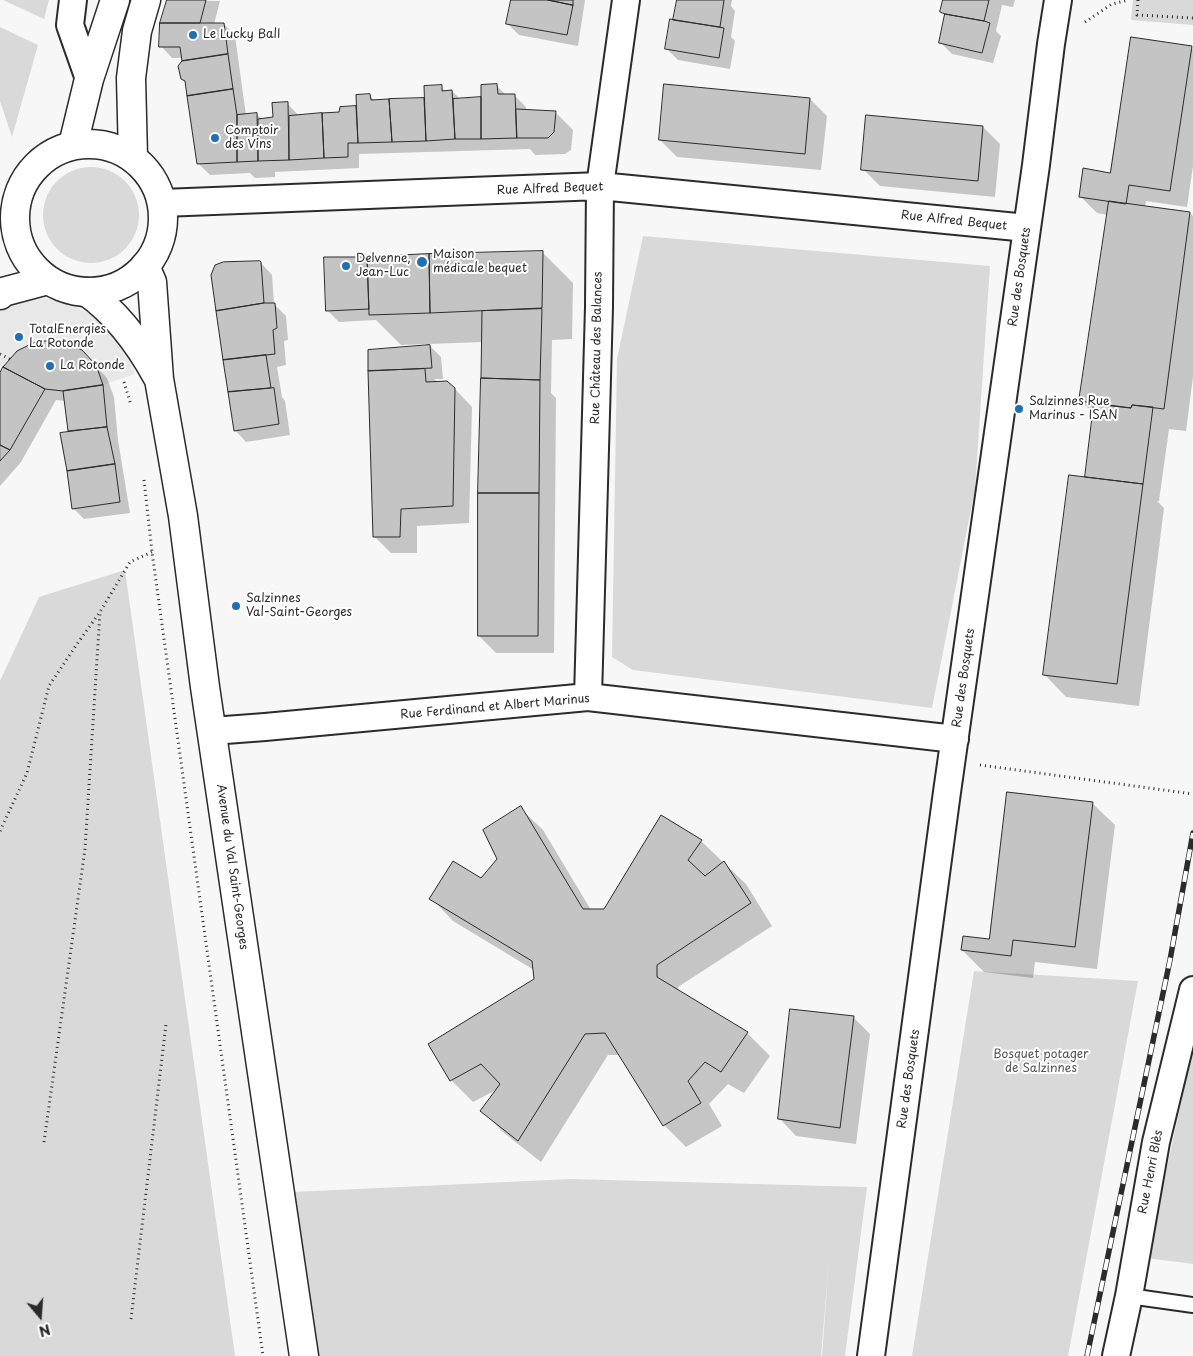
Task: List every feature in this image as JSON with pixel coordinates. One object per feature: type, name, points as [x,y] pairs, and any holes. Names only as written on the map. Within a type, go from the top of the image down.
[{"type":"main road","points":[[73,145],[89,79],[115,0]]},
{"type":"main road","points":[[133,157],[131,78],[137,31],[146,0]]},
{"type":"main road","points":[[73,145],[104,145],[133,157],[154,180],[162,203],[163,225],[157,247],[145,266],[129,280],[108,289],[87,292],[60,286],[48,280],[32,265],[20,246],[7,233],[25,179],[43,160],[54,152],[73,145]]},
{"type":"main road","name":"Avenue du Val Saint-Georges","points":[[145,266],[152,282],[159,379],[183,516],[205,687],[304,1356]]},
{"type":"main road","points":[[0,295],[3,292],[48,280]]},
{"type":"main road","name":"Avenue du Val Saint-Georges","points":[[87,292],[105,304],[140,345],[159,379]]},
{"type":"street","points":[[73,0],[70,25],[89,79]]},
{"type":"street","name":"Rue Château des Balances","points":[[588,697],[599,307],[600,186],[626,0]]},
{"type":"street","name":"Rue des Bosquets","points":[[871,1356],[1058,0]]},
{"type":"street","name":"Rue Alfred Bequet","points":[[162,203],[600,186],[1027,228]]},
{"type":"street","name":"Rue Ferdinand et Albert Marinus","points":[[212,731],[265,728],[588,697],[954,750]]},
{"type":"street","name":"Rue Henri Blès","points":[[1116,1356],[1129,1296],[1156,1142],[1193,990]]},
{"type":"lane","points":[[1129,1296],[1193,1305]]},
{"type":"path","points":[[1112,4],[1129,0]]},
{"type":"path","points":[[1138,0],[1137,15],[1193,18]]},
{"type":"path","points":[[0,354],[10,359]]},
{"type":"path","points":[[121,374],[133,410]]},
{"type":"path","points":[[143,471],[152,552],[263,1356]]},
{"type":"path","points":[[0,831],[27,773],[49,686],[100,612],[130,562],[152,552]]},
{"type":"path","points":[[44,1142],[85,849],[100,612]]},
{"type":"path","points":[[954,750],[1053,774],[1193,794]]},
{"type":"path","points":[[131,1319],[166,1024]]},
{"type":"shaded area","points":[[45,298],[66,302],[101,319],[122,343],[135,374],[103,385],[63,391],[45,389],[0,366],[0,309],[18,302]]},
{"type":"green space","points":[[3,0],[49,0],[44,19]]},
{"type":"green space","points":[[1133,0],[1193,0],[1193,25],[1131,20]]},
{"type":"green space","points":[[0,27],[38,45],[12,137],[0,101]]},
{"type":"green space","points":[[91,167],[109,171],[125,181],[135,197],[139,215],[135,233],[125,249],[109,259],[91,263],[73,259],[57,249],[47,233],[43,215],[47,197],[57,181],[73,171]]},
{"type":"green space","points":[[643,236],[990,266],[975,489],[932,708],[633,670],[612,657],[617,359]]},
{"type":"green space","points":[[125,570],[235,1356],[0,1356],[0,681],[39,597]]},
{"type":"green space","name":"Bosquet potager de Salzinnes","points":[[974,971],[1138,981],[1068,1356],[912,1356]]},
{"type":"green space","points":[[1193,1049],[1193,1264],[1147,1258]]},
{"type":"green space","points":[[571,1179],[867,1187],[845,1356],[822,1356],[829,1261],[821,1356],[318,1356],[293,1192]]},
{"type":"building","points":[[167,0],[206,0],[200,23],[160,23]]},
{"type":"building","points":[[511,0],[548,0],[573,5],[567,35],[506,24]]},
{"type":"building","points":[[548,0],[573,0],[573,5]]},
{"type":"building","points":[[677,0],[724,0],[720,27],[673,20]]},
{"type":"building","points":[[943,0],[989,0],[984,21],[940,12]]},
{"type":"building","points":[[945,14],[990,23],[982,53],[939,43]]},
{"type":"building","points":[[670,19],[724,28],[719,58],[665,49]]},
{"type":"building","name":"Le Lucky Ball","points":[[160,23],[224,23],[228,54],[182,61],[180,47],[159,47]]},
{"type":"building","points":[[1131,37],[1192,46],[1170,191],[1129,185],[1126,204],[1079,197],[1083,168],[1110,173]]},
{"type":"building","points":[[228,54],[233,89],[187,96],[185,81],[181,79],[178,66],[182,61]]},
{"type":"building","points":[[497,84],[498,94],[515,94],[517,138],[481,139],[481,85]]},
{"type":"building","points":[[664,84],[810,98],[805,154],[659,140]]},
{"type":"building","points":[[442,85],[442,91],[452,90],[455,139],[426,141],[424,86]]},
{"type":"building","name":"Comptoir des Vins","points":[[233,89],[237,115],[237,162],[197,164],[187,96]]},
{"type":"building","points":[[370,94],[371,100],[389,99],[392,142],[358,143],[356,95]]},
{"type":"building","points":[[481,97],[481,139],[455,139],[453,99]]},
{"type":"building","points":[[424,98],[426,141],[392,142],[389,99]]},
{"type":"building","points":[[288,102],[289,160],[258,161],[258,119],[273,117],[272,103]]},
{"type":"building","points":[[356,106],[358,143],[348,143],[348,157],[324,158],[322,113],[339,112],[340,107]]},
{"type":"building","points":[[516,109],[556,111],[554,132],[548,138],[517,138]]},
{"type":"building","points":[[257,113],[258,161],[237,162],[237,115]]},
{"type":"building","points":[[322,113],[324,158],[289,160],[289,116]]},
{"type":"building","points":[[866,115],[983,126],[978,181],[861,170]]},
{"type":"building","points":[[1109,201],[1190,212],[1164,409],[1132,405],[1131,408],[1079,401]]},
{"type":"building","points":[[543,251],[542,308],[430,313],[429,254]]},
{"type":"building","points":[[429,254],[430,313],[369,315],[367,257]]},
{"type":"building","points":[[324,257],[367,257],[369,309],[326,311]]},
{"type":"building","points":[[260,261],[264,303],[216,311],[211,275],[215,265],[223,262]]},
{"type":"building","points":[[275,303],[277,328],[273,330],[275,354],[223,360],[216,311]]},
{"type":"building","points":[[542,309],[540,380],[481,378],[482,311]]},
{"type":"building","name":"La Rotonde","points":[[60,340],[82,350],[96,365],[103,385],[63,391],[45,389],[3,367],[17,351],[35,342]]},
{"type":"building","points":[[430,345],[432,368],[368,371],[368,350]]},
{"type":"building","points":[[266,355],[271,388],[228,392],[223,360]]},
{"type":"building","points":[[3,367],[45,389],[10,450],[0,445],[0,373]]},
{"type":"building","points":[[425,369],[426,382],[447,381],[455,388],[453,506],[401,509],[400,537],[373,537],[368,371]]},
{"type":"building","points":[[481,378],[540,380],[539,493],[478,493]]},
{"type":"building","points":[[103,385],[107,427],[68,431],[63,391]]},
{"type":"building","points":[[274,388],[279,424],[234,431],[228,392]]},
{"type":"building","points":[[1094,404],[1131,408],[1132,405],[1153,407],[1143,484],[1085,477]]},
{"type":"building","points":[[107,427],[115,464],[67,471],[60,433]]},
{"type":"building","points":[[0,445],[10,450],[0,461]]},
{"type":"building","points":[[115,464],[120,502],[72,509],[67,471]]},
{"type":"building","points":[[1069,475],[1143,484],[1117,684],[1043,675]]},
{"type":"building","points":[[478,493],[539,493],[538,636],[478,636]]},
{"type":"building","points":[[1007,792],[1093,802],[1075,947],[1013,940],[1011,956],[961,950],[963,936],[989,939]]},
{"type":"building","points":[[521,806],[583,909],[604,909],[661,815],[702,840],[688,860],[705,876],[724,861],[751,903],[657,965],[657,977],[748,1032],[721,1072],[705,1062],[688,1081],[701,1103],[663,1126],[605,1033],[585,1034],[518,1141],[480,1111],[500,1084],[481,1064],[450,1081],[428,1044],[534,979],[532,961],[429,899],[453,861],[481,878],[497,859],[483,830]]},
{"type":"building","points":[[790,1009],[854,1016],[840,1128],[778,1119]]},
{"type":"railway","points":[[1087,1356],[1170,960],[1193,833]]},
{"type":"place","name":"Le Lucky Ball","points":[[193,35]]},
{"type":"place","name":"Comptoir des Vins","points":[[215,138]]},
{"type":"place","name":"Maison médicale bequet","points":[[422,262]]},
{"type":"place","name":"Delvenne, Jean-Luc","points":[[346,266]]},
{"type":"place","name":"TotalEnergies La Rotonde","points":[[19,337]]},
{"type":"place","name":"La Rotonde","points":[[50,366]]},
{"type":"place","name":"Salzinnes Rue Marinus - ISAN","points":[[1019,409]]},
{"type":"place","name":"Salzinnes Val-Saint-Georges","points":[[236,606]]}]
